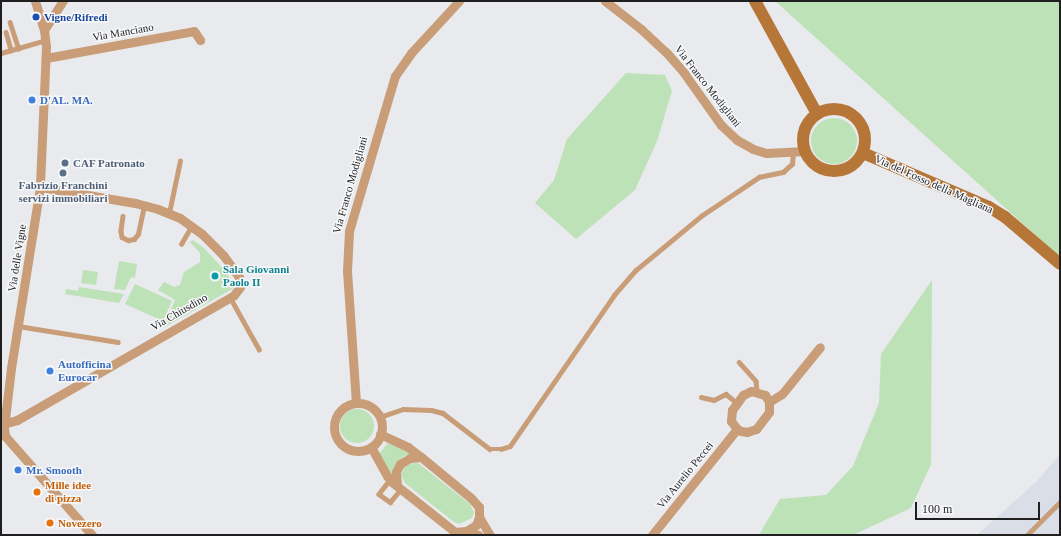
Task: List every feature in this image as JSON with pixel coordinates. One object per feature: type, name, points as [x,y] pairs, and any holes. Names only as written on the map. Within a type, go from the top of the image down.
[{"type":"street","name":"Via delle Vigne","points":[[35,1],[46,40],[40,187],[3,424],[3,436],[92,535]]},
{"type":"street","points":[[44,30],[63,1]]},
{"type":"street","name":"Via Franco Modigliani","points":[[356,403],[347,271],[349,231],[392,86],[398,72],[410,53],[459,1]]},
{"type":"street","name":"Via Franco Modigliani","points":[[606,1],[641,29],[666,52],[684,73],[718,121],[732,136],[759,151],[776,153],[799,152]]},
{"type":"street","points":[[756,1],[817,114],[811,120],[804,132],[803,141],[799,152]]},
{"type":"street","name":"Via Manciano","points":[[46,58],[194,31],[200,40]]},
{"type":"street","name":"Via del Fosso della Magliana","points":[[799,152],[817,167],[827,171],[847,169],[856,162],[862,153],[865,141],[864,132],[859,122],[845,111],[836,109],[817,114]]},
{"type":"street","name":"Via del Fosso della Magliana","points":[[862,153],[989,207],[1005,218],[1060,264]]},
{"type":"street","name":"Via Chiusdino","points":[[3,424],[17,420],[230,297],[239,290],[240,284],[239,277],[224,256],[202,234],[192,225],[169,213],[144,205],[40,187]]},
{"type":"street","points":[[768,402],[782,394],[820,347]]},
{"type":"street","points":[[757,392],[765,395],[768,402],[769,412],[756,429],[747,432],[737,429],[731,422],[732,410],[747,393],[757,392]]},
{"type":"street","points":[[356,403],[371,407],[380,416],[382,427],[380,434],[371,447],[356,450],[341,444],[334,430],[334,422],[342,409],[356,403]]},
{"type":"street","name":"Via Aurelio Peccei","points":[[652,535],[737,429]]},
{"type":"street","points":[[371,447],[396,485],[455,533],[472,534],[479,517],[479,507],[472,498],[408,447],[380,434]]},
{"type":"street","points":[[396,485],[396,472],[400,464],[410,458],[421,457]]},
{"type":"street","points":[[479,517],[490,535]]},
{"type":"lane","points":[[10,22],[19,49]]},
{"type":"lane","points":[[6,32],[11,50]]},
{"type":"lane","points":[[1,53],[46,40]]},
{"type":"lane","points":[[380,416],[404,409],[431,410],[443,413],[490,449],[501,449],[510,446],[614,295],[636,270],[701,216],[759,176],[783,172],[792,164],[799,152]]},
{"type":"lane","points":[[169,213],[180,161]]},
{"type":"lane","points":[[123,216],[120,231],[122,237],[128,240],[134,239],[138,234],[144,205]]},
{"type":"lane","points":[[181,244],[192,225]]},
{"type":"lane","points":[[230,297],[259,349]]},
{"type":"lane","points":[[18,326],[118,342]]},
{"type":"lane","points":[[739,362],[756,381],[757,392]]},
{"type":"lane","points":[[701,397],[714,400],[726,394],[737,403]]},
{"type":"lane","points":[[1027,535],[1060,502]]},
{"type":"shaded area","points":[[1060,454],[1060,535],[977,535],[1037,481]]},
{"type":"green space","points":[[775,1],[1060,1],[1060,257]]},
{"type":"green space","points":[[626,73],[665,75],[672,91],[657,141],[635,190],[576,239],[535,203],[554,180],[567,139]]},
{"type":"green space","points":[[834,118],[847,122],[853,128],[857,141],[853,154],[847,160],[834,164],[821,160],[815,154],[811,141],[815,128],[821,122]]},
{"type":"green space","points":[[193,240],[204,248],[227,273],[234,288],[163,328],[175,300],[158,290],[164,282],[174,287],[180,285],[184,272],[200,262],[200,253],[190,242]]},
{"type":"green space","points":[[119,261],[137,264],[135,278],[131,277],[125,290],[114,289]]},
{"type":"green space","points":[[83,270],[98,272],[96,285],[81,283]]},
{"type":"green space","points":[[932,280],[931,464],[911,508],[853,535],[759,535],[780,499],[826,495],[853,466],[879,403],[881,354]]},
{"type":"green space","points":[[135,284],[172,301],[163,321],[125,304]]},
{"type":"green space","points":[[79,287],[124,294],[119,303],[65,294],[66,289],[78,291]]},
{"type":"green space","points":[[354,409],[360,409],[369,414],[373,420],[373,432],[369,438],[360,443],[354,443],[345,438],[340,429],[340,423],[345,414]]},
{"type":"green space","points":[[388,443],[412,454],[404,456],[396,463],[392,472],[392,478],[378,455]]},
{"type":"green space","points":[[413,463],[418,463],[470,504],[474,512],[472,518],[459,524],[454,522],[405,483],[401,475],[405,467]]},
{"type":"place","name":"Vigne/Rifredi","points":[[36,17]]},
{"type":"place","name":"D'AL. MA.","points":[[32,100]]},
{"type":"place","name":"CAF Patronato","points":[[65,163]]},
{"type":"place","name":"Fabrizio Franchini servizi immobiliari","points":[[63,173]]},
{"type":"place","name":"Sala Giovanni Paolo II","points":[[215,276]]},
{"type":"place","name":"Autofficina Eurocar","points":[[50,371]]},
{"type":"place","name":"Mr. Smooth","points":[[18,470]]},
{"type":"place","name":"Mille idee di pizza","points":[[37,492]]},
{"type":"place","name":"Novezero","points":[[50,523]]}]
